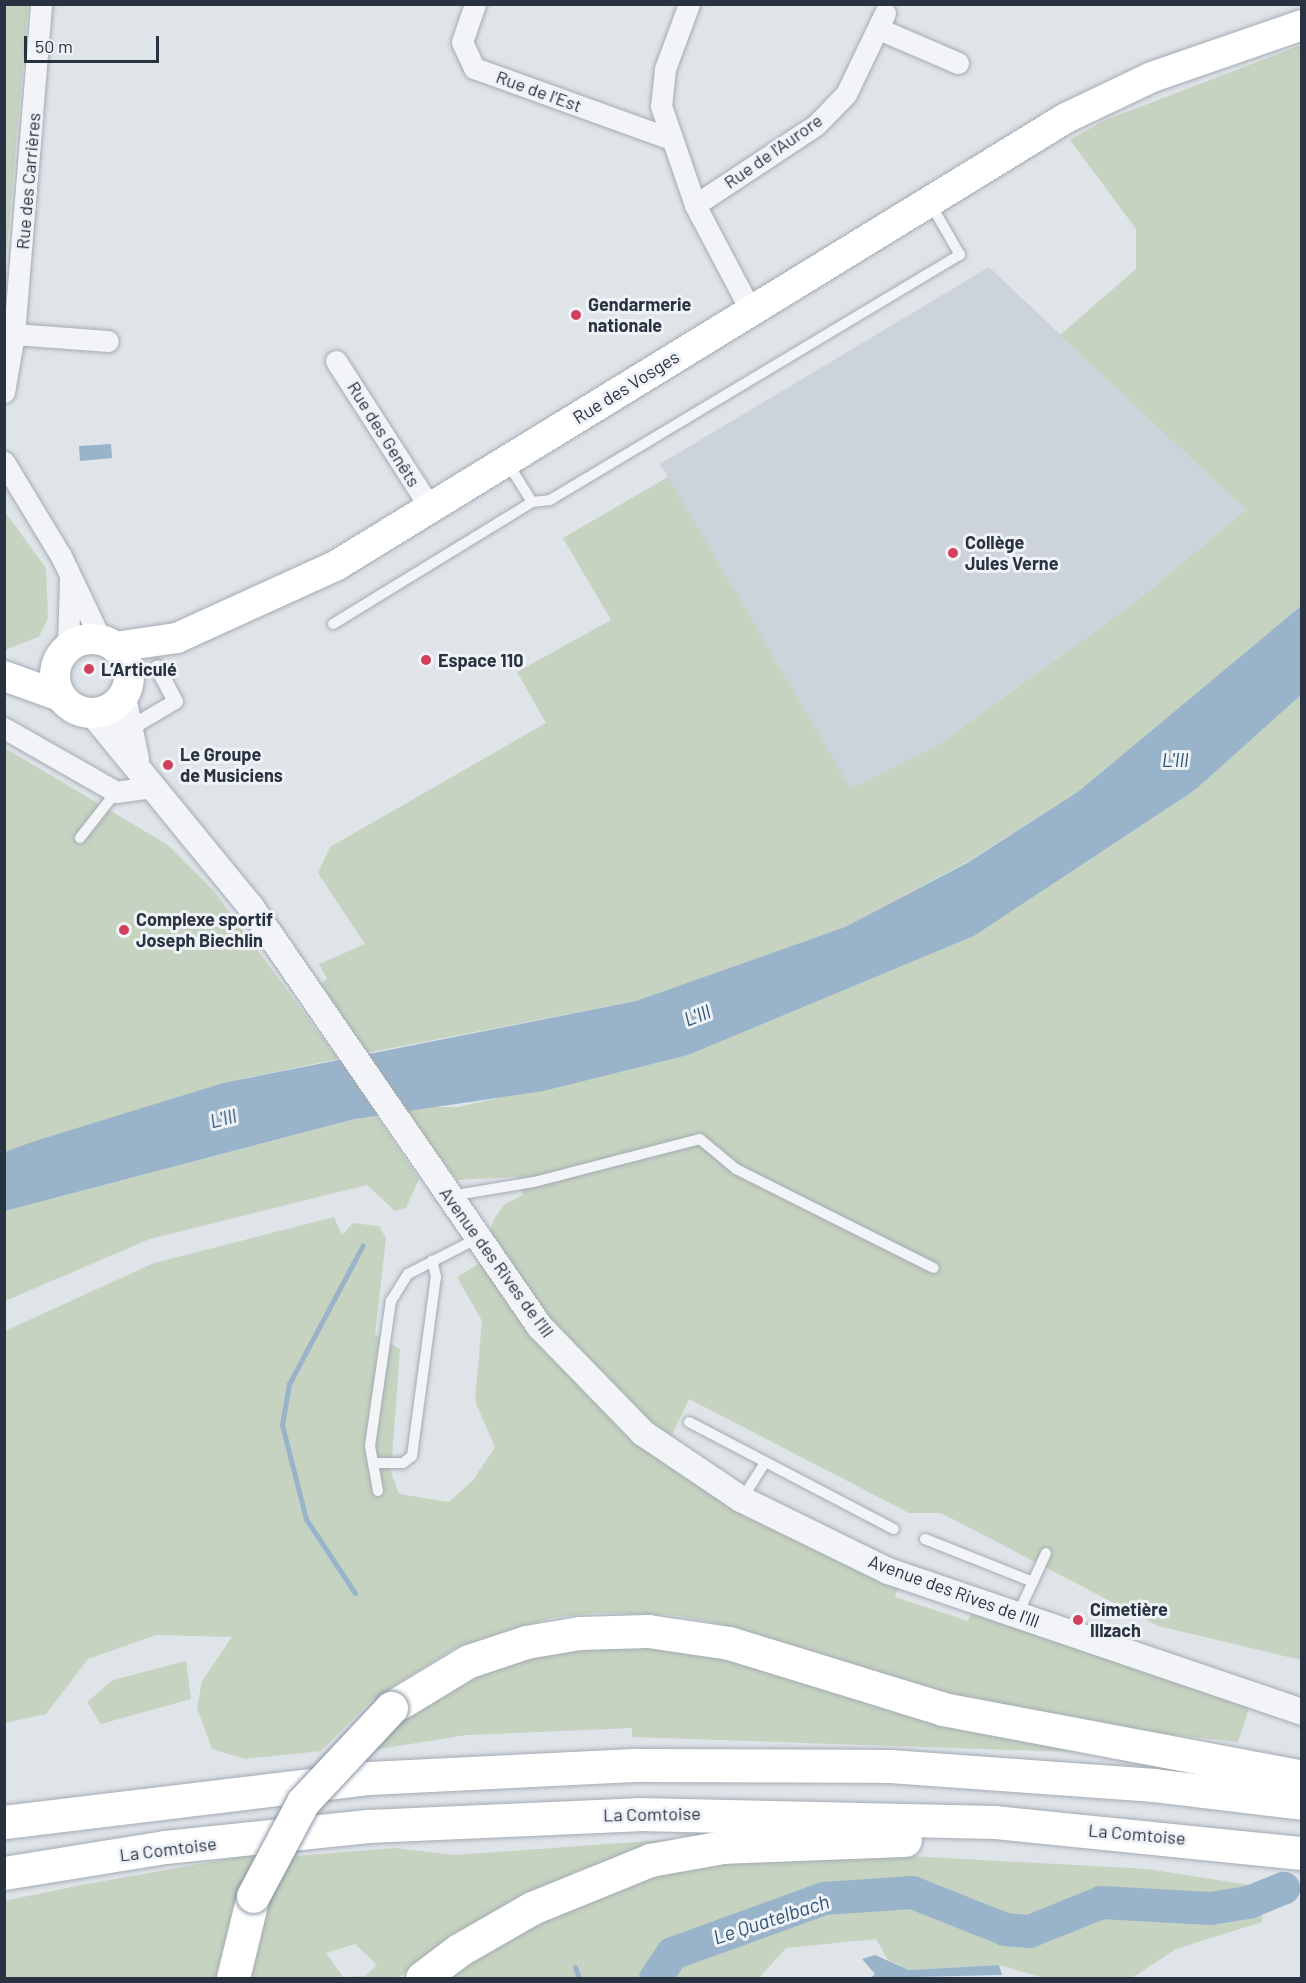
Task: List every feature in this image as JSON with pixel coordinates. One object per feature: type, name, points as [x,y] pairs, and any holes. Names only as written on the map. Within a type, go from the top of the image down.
[{"type":"highway","points":[[236,1968],[253,1896],[303,1802],[391,1708],[469,1661],[526,1642],[579,1632],[648,1631],[729,1643],[943,1709],[1302,1777]]},
{"type":"highway","points":[[4,1822],[369,1778],[639,1765],[890,1766],[1154,1785],[1302,1803]]},
{"type":"highway","name":"La Comtoise","points":[[4,1873],[165,1847],[509,1817],[881,1816],[1154,1834],[1302,1853]]},
{"type":"highway","points":[[422,1978],[459,1950],[532,1908],[650,1860],[723,1847],[865,1838],[1049,1847],[1154,1834]]},
{"type":"main road","name":"Rue des Vosges","points":[[4,671],[64,651],[108,644],[177,638],[337,565],[928,200],[1066,118],[1152,77],[1302,25]]},
{"type":"main road","name":"Rue des Vosges","points":[[93,714],[136,680],[177,638]]},
{"type":"main road","points":[[108,644],[136,680]]},
{"type":"main road","points":[[64,651],[54,676],[60,696],[69,706],[93,714]]},
{"type":"main road","points":[[4,676],[60,696]]},
{"type":"street","name":"Rue des Carrières","points":[[4,392],[14,334],[42,4]]},
{"type":"street","name":"Rue de l'Est","points":[[475,4],[462,42],[474,68],[668,138]]},
{"type":"street","points":[[691,5],[665,69],[661,106],[668,138],[695,205],[751,311]]},
{"type":"street","name":"Rue de l'Aurore","points":[[695,205],[816,125],[846,94],[882,21],[958,63]]},
{"type":"street","points":[[642,128],[661,106]]},
{"type":"street","points":[[14,334],[108,341]]},
{"type":"street","name":"Rue des Genêts","points":[[336,361],[430,508]]},
{"type":"street","points":[[4,462],[108,644]]},
{"type":"street","points":[[64,651],[71,576]]},
{"type":"street","points":[[136,680],[175,701],[136,724]]},
{"type":"street","name":"Avenue des Rives de l'Ill","points":[[136,680],[136,760]]},
{"type":"street","name":"Avenue des Rives de l'Ill","points":[[93,714],[136,760],[152,788],[251,907],[540,1327],[587,1378],[643,1432],[741,1499],[888,1571],[1302,1712]]},
{"type":"street","points":[[4,728],[116,792],[152,788]]},
{"type":"lane","points":[[333,624],[532,502],[550,500],[960,255],[928,200]]},
{"type":"lane","points":[[506,461],[532,502]]},
{"type":"lane","points":[[80,838],[116,792]]},
{"type":"lane","points":[[450,1196],[534,1182],[700,1139],[736,1169],[934,1268]]},
{"type":"lane","points":[[378,1491],[373,1463],[374,1400],[391,1301],[408,1274],[478,1238]]},
{"type":"lane","points":[[373,1463],[403,1464],[412,1456],[436,1277],[432,1260]]},
{"type":"lane","points":[[689,1422],[764,1464],[894,1529]]},
{"type":"lane","points":[[741,1499],[764,1464]]},
{"type":"lane","points":[[924,1539],[1033,1582]]},
{"type":"lane","points":[[1018,1614],[1046,1553]]},
{"type":"shaded area","name":"Collège Jules Verne","points":[[989,267],[1246,510],[1142,597],[938,745],[851,790],[660,464]]},
{"type":"green space","points":[[4,5],[28,5],[5,272]]},
{"type":"green space","points":[[1301,45],[1301,606],[1079,791],[967,862],[845,927],[636,1001],[366,1053],[320,984],[327,979],[319,964],[365,944],[318,873],[330,847],[546,723],[517,672],[611,620],[563,538],[668,477],[851,789],[938,745],[1142,597],[1246,510],[1060,335],[1136,269],[1136,229],[1070,140],[1103,121]]},
{"type":"green space","points":[[5,512],[46,568],[48,618],[39,637],[5,650]]},
{"type":"green space","points":[[1301,695],[1301,1660],[1158,1626],[941,1513],[909,1513],[689,1399],[661,1458],[899,1583],[895,1597],[968,1621],[973,1609],[1249,1708],[1238,1742],[1123,1729],[972,1700],[717,1623],[671,1615],[595,1613],[551,1618],[452,1650],[373,1699],[321,1751],[245,1759],[212,1749],[197,1708],[202,1681],[232,1637],[156,1635],[88,1659],[46,1714],[5,1723],[5,1331],[154,1263],[334,1217],[342,1235],[353,1223],[379,1226],[386,1238],[375,1335],[400,1349],[391,1472],[399,1494],[449,1502],[473,1480],[495,1447],[475,1401],[482,1321],[457,1277],[500,1251],[489,1234],[494,1219],[505,1204],[523,1195],[517,1177],[457,1180],[402,1107],[458,1107],[688,1055],[974,936],[1195,790]]},
{"type":"green space","name":"Complexe sportif Joseph Biechlin","points":[[5,748],[168,845],[214,891],[338,1059],[223,1083],[5,1152]]},
{"type":"green space","points":[[375,1114],[419,1179],[406,1208],[395,1211],[367,1185],[150,1239],[5,1301],[5,1211]]},
{"type":"green space","points":[[650,1641],[1130,1754],[632,1737],[632,1728],[466,1735],[355,1753],[449,1683],[538,1652]]},
{"type":"green space","points":[[186,1661],[191,1699],[101,1724],[87,1702],[113,1680]]},
{"type":"green space","points":[[717,1836],[579,1870],[449,1940],[398,1978],[5,1978],[4,1901],[255,1854],[237,1900],[283,1857],[395,1848],[455,1855]],"holes":[[[355,1944],[377,1965],[365,1976],[343,1977],[326,1953]]]},
{"type":"green space","points":[[874,1854],[1147,1869],[1263,1887],[1262,1922],[1176,1949],[1132,1978],[1044,1978],[999,1965],[909,1970],[888,1960],[876,1939],[786,1948],[759,1978],[441,1978],[538,1918],[655,1874],[725,1863]]},
{"type":"water","points":[[111,444],[112,458],[80,461],[79,446]]},
{"type":"water","name":"L'Ill","points":[[1301,606],[1301,695],[1195,790],[974,936],[688,1055],[543,1091],[355,1119],[5,1211],[5,1152],[32,1142],[223,1083],[636,1001],[845,927],[967,863],[1079,791]]},
{"type":"water","points":[[875,1955],[909,1970],[999,1965],[1002,1975],[871,1978],[875,1974],[862,1959]]},
{"type":"waterway","points":[[355,1593],[306,1519],[282,1425],[289,1384],[363,1245]]},
{"type":"waterway","name":"Le Quatelbach","points":[[655,1978],[672,1953],[824,1898],[912,1892],[1005,1929],[1029,1931],[1101,1902],[1210,1908],[1248,1902],[1283,1888]]},
{"type":"waterway","points":[[575,1967],[579,1978]]},
{"type":"place","name":"Gendarmerie nationale","points":[[576,315]]},
{"type":"place","name":"Collège Jules Verne","points":[[953,553]]},
{"type":"place","name":"Espace 110","points":[[426,660]]},
{"type":"place","name":"L’Articulé","points":[[89,669]]},
{"type":"place","name":"Le Groupe de Musiciens","points":[[168,765]]},
{"type":"place","name":"Complexe sportif Joseph Biechlin","points":[[124,930]]},
{"type":"place","name":"Cimetière Illzach","points":[[1078,1620]]}]
